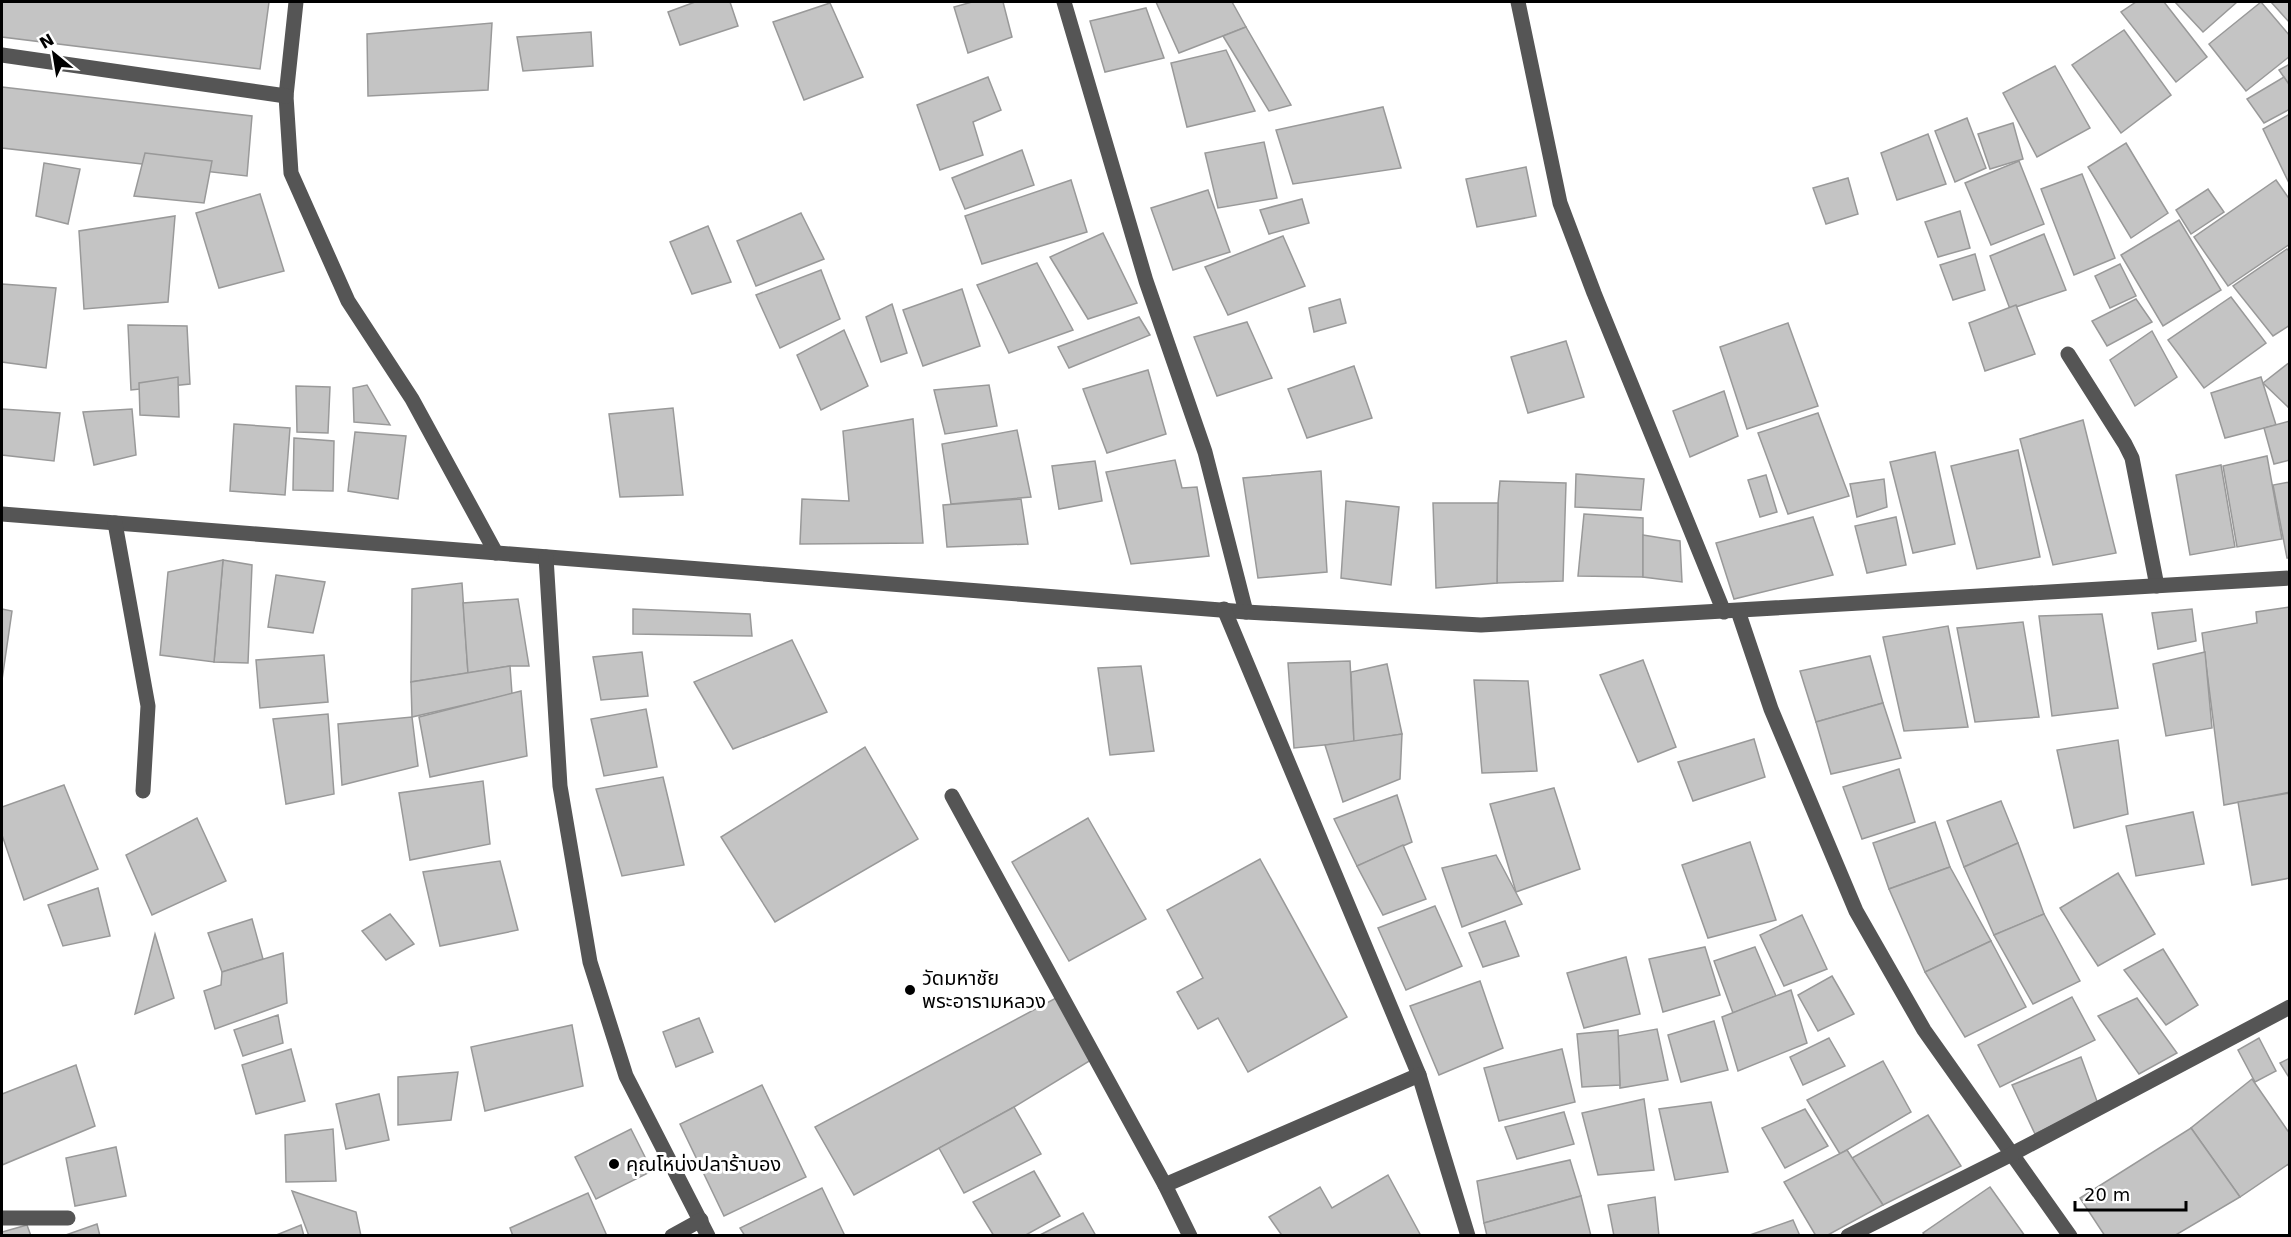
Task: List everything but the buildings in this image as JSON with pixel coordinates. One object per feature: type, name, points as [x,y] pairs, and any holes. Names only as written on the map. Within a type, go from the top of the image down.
[{"type":"street","points":[[296,2],[286,96],[291,173],[348,301],[412,399],[496,553]]},
{"type":"street","points":[[1064,2],[1146,281],[1205,452],[1246,612]]},
{"type":"street","points":[[1518,2],[1560,203],[1594,293],[1856,911],[1924,1030],[2070,1236]]},
{"type":"street","points":[[2,55],[286,96]]},
{"type":"street","points":[[2068,354],[2126,444],[2132,459],[2157,586]]},
{"type":"street","points":[[2,514],[1246,612],[1481,626],[2289,578]]},
{"type":"street","points":[[115,523],[148,706],[143,791]]},
{"type":"street","points":[[546,557],[560,786],[590,962],[626,1076],[708,1236]]},
{"type":"street","points":[[1224,609],[1419,1075],[1468,1236]]},
{"type":"street","points":[[952,796],[1165,1185],[1190,1236]]},
{"type":"street","points":[[1848,1236],[2012,1154],[2289,1007]]},
{"type":"street","points":[[1165,1185],[1419,1075]]},
{"type":"street","points":[[2,1218],[68,1218]]},
{"type":"street","points":[[672,1236],[700,1221]]},
{"type":"place","name":"วัดมหาชัย พระอารามหลวง","points":[[910,990]]},
{"type":"place","name":"คุณโหน่งปลาร้าบอง","points":[[614,1164]]}]
